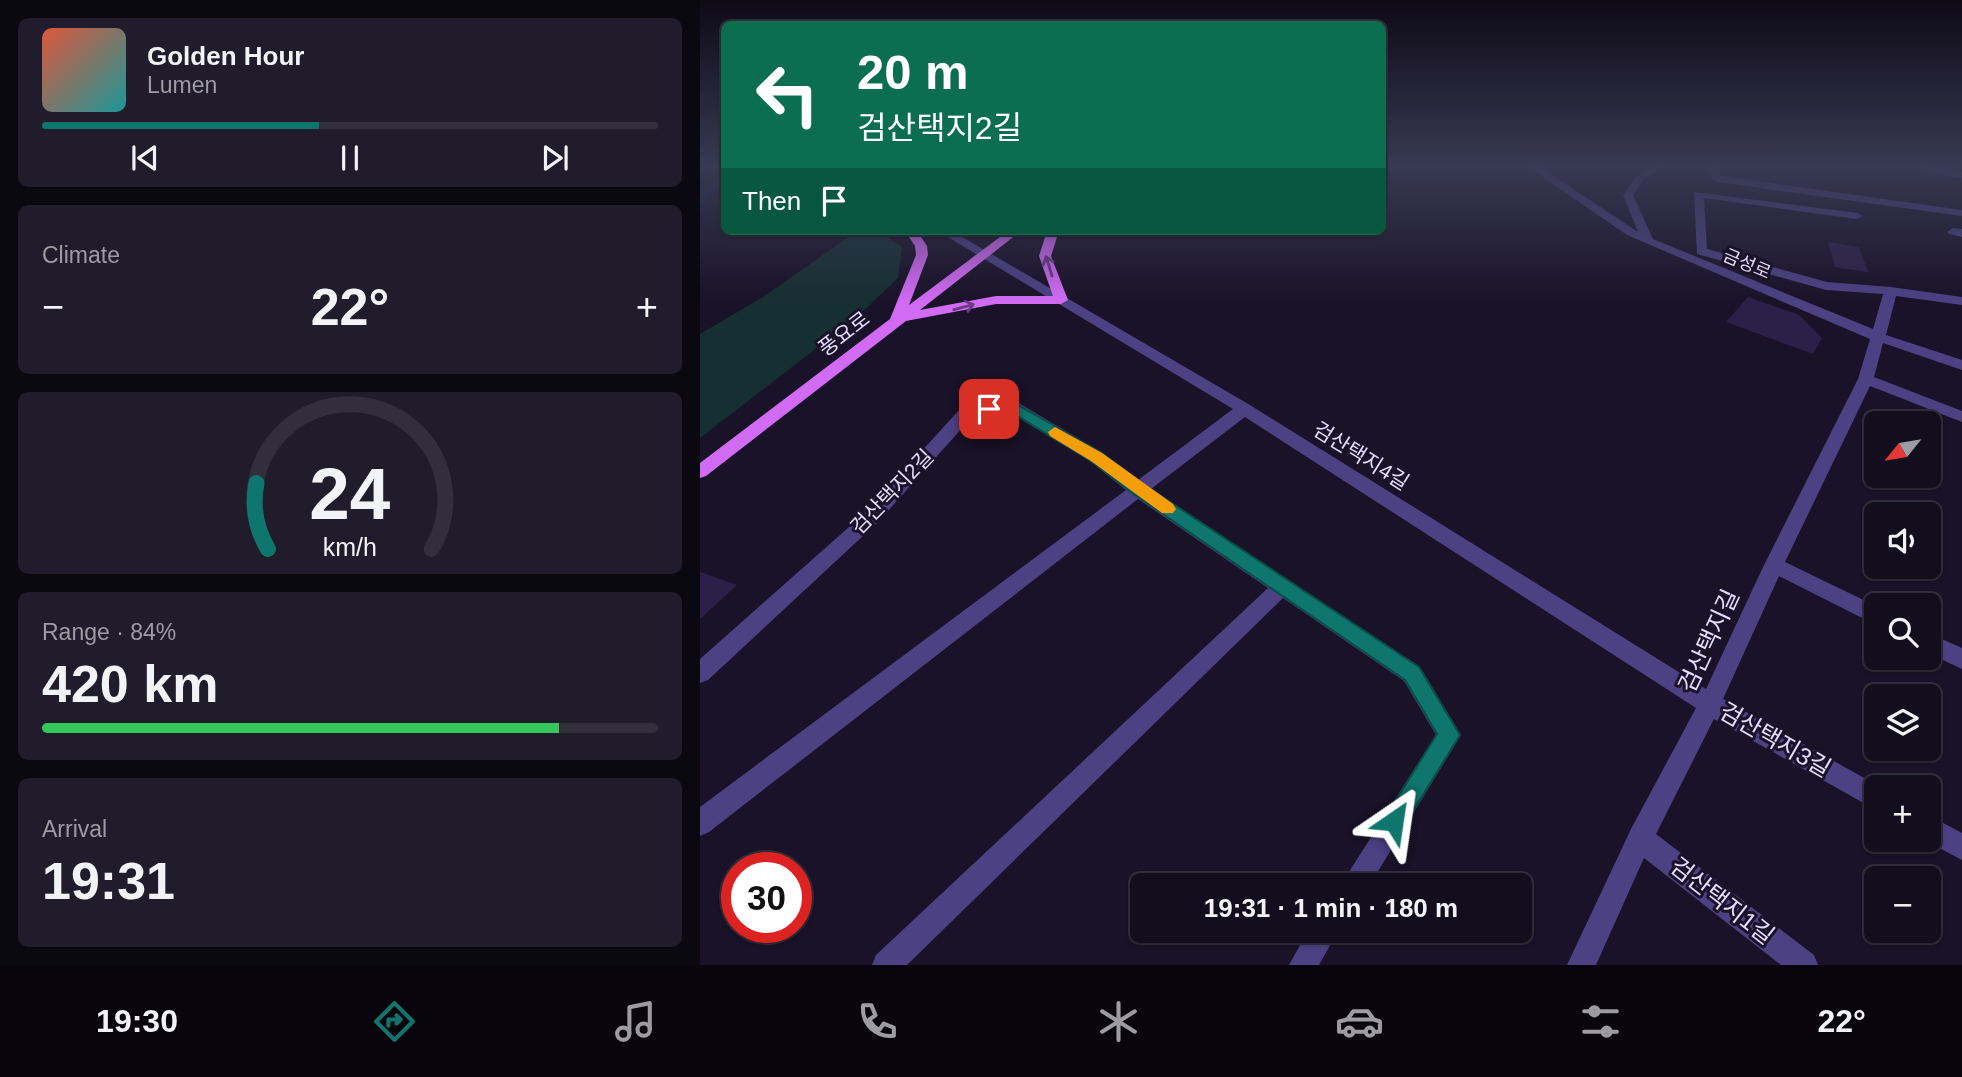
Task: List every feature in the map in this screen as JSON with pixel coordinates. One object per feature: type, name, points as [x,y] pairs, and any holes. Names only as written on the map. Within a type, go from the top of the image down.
[{"type":"main road","points":[[897,319],[922,255],[921,246],[914,235]]},
{"type":"main road","name":"풍요로","points":[[700,472],[1009,235]]},
{"type":"main road","points":[[897,319],[996,300],[1060,300],[1045,256],[1052,235]]},
{"type":"street","name":"금성로","points":[[1600,212],[1648,241],[1880,337],[1962,365]]},
{"type":"street","points":[[1635,212],[1648,241]]},
{"type":"street","points":[[1699,212],[1701,251],[1826,286],[1891,291],[1962,301]]},
{"type":"street","points":[[1828,212],[1857,216]]},
{"type":"street","name":"검산택지4길","points":[[951,235],[1244,409],[1710,704]]},
{"type":"street","name":"검산택지길","points":[[1581,965],[1640,838],[1710,704],[1774,565],[1866,379],[1891,291]]},
{"type":"street","points":[[1866,379],[1962,417]]},
{"type":"street","name":"검산택지2길","points":[[700,673],[872,517],[967,412],[1011,406],[1096,457],[1137,489],[1412,674],[1449,735],[1361,873]]},
{"type":"street","points":[[700,823],[1244,409]]},
{"type":"street","points":[[1774,565],[1864,610]]},
{"type":"street","points":[[886,965],[1282,587]]},
{"type":"street","points":[[1941,648],[1962,659]]},
{"type":"street","name":"검산택지3길","points":[[1710,704],[1864,791]]},
{"type":"street","points":[[1941,835],[1962,847]]},
{"type":"street","name":"검산택지1길","points":[[1640,838],[1804,965]]},
{"type":"street","points":[[1303,965],[1317,943]]},
{"type":"green space","points":[[851,235],[883,235],[902,247],[898,278],[857,317],[700,438],[700,334],[766,295]]},
{"type":"building","points":[[1828,242],[1859,247],[1868,272],[1835,267]]},
{"type":"building","points":[[1748,297],[1799,315],[1822,338],[1813,354],[1726,322]]},
{"type":"building","points":[[700,572],[737,585],[700,619]]},
{"type":"slow traffic","points":[[1055,432],[1096,457],[1167,509]]},
{"type":"route","points":[[989,409],[1011,406],[1096,457],[1137,489],[1412,674],[1449,735],[1394,821]]}]
